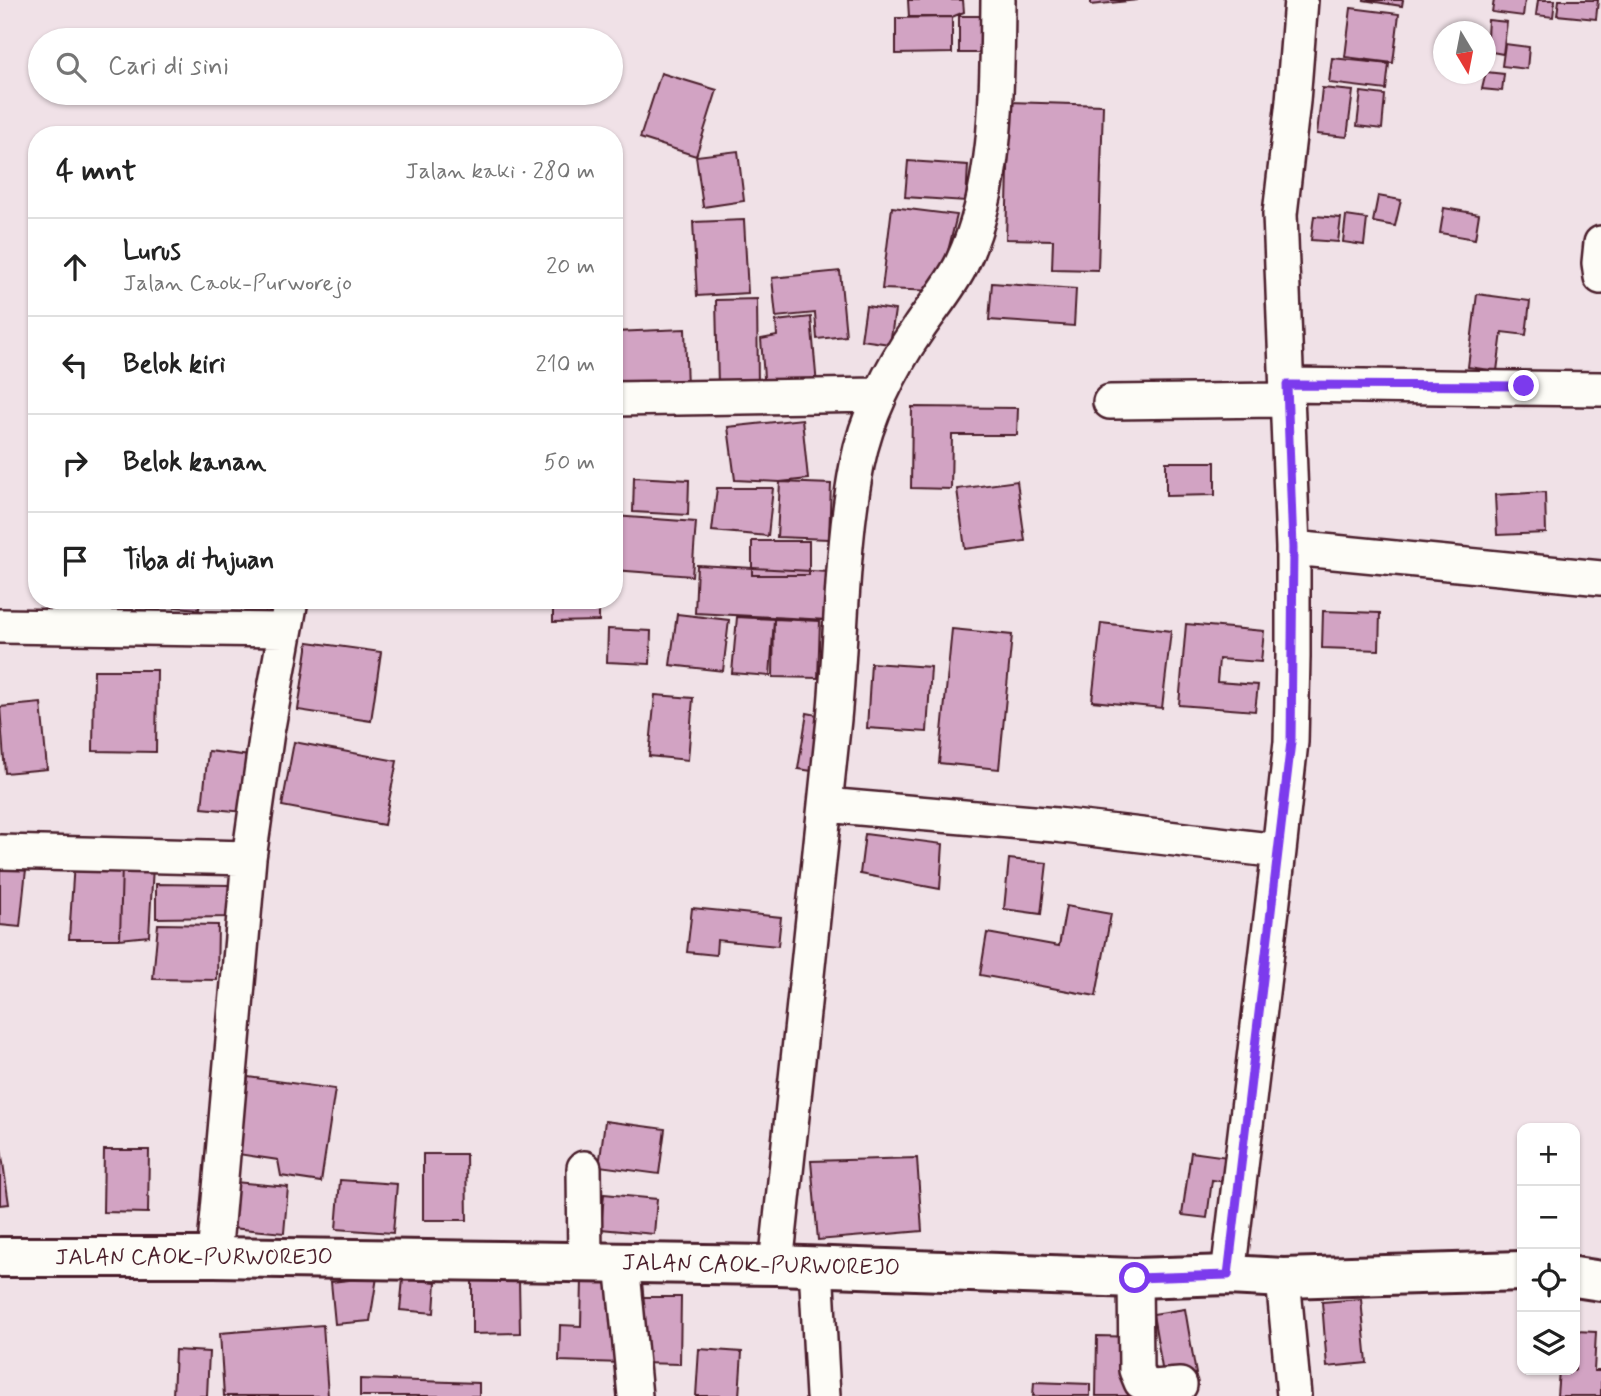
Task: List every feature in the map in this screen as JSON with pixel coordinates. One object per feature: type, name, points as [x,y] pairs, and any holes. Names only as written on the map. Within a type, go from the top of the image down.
[{"type":"street","points":[[776,1265],[825,805],[841,645],[846,548],[857,462],[879,395],[912,337],[961,266],[978,222],[988,179],[997,74],[998,0]]},
{"type":"street","points":[[1228,1275],[1291,742],[1293,548],[1280,214],[1301,0]]},
{"type":"street","points":[[1601,243],[1601,277]]},
{"type":"street","points":[[1110,402],[1287,392],[1601,388]]},
{"type":"street","points":[[623,399],[879,395]]},
{"type":"street","points":[[1293,548],[1601,578]]},
{"type":"street","points":[[0,626],[288,615],[268,726],[249,858],[214,1257]]},
{"type":"street","points":[[825,805],[1056,825],[1279,851]]},
{"type":"street","points":[[0,852],[249,858]]},
{"type":"street","points":[[584,1168],[635,1396]]},
{"type":"street","name":"JALAN CAOK-PURWOREJO","points":[[0,1257],[214,1257],[776,1265],[1135,1278],[1228,1275],[1283,1278],[1517,1271]]},
{"type":"street","points":[[816,1266],[823,1396]]},
{"type":"street","points":[[1135,1278],[1136,1370],[1142,1382],[1153,1387],[1180,1385]]},
{"type":"street","points":[[1283,1278],[1294,1396]]},
{"type":"street","points":[[1580,1278],[1601,1281]]},
{"type":"building","points":[[908,0],[963,0],[964,12],[952,17],[909,17]]},
{"type":"building","points":[[1091,0],[1138,0],[1091,5]]},
{"type":"building","points":[[1363,0],[1403,0],[1402,6]]},
{"type":"building","points":[[1494,0],[1525,0],[1523,16],[1492,12]]},
{"type":"building","points":[[1538,0],[1555,0],[1553,17],[1536,15]]},
{"type":"building","points":[[1559,0],[1598,0],[1596,19],[1557,15]]},
{"type":"building","points":[[1351,8],[1399,14],[1393,63],[1345,57]]},
{"type":"building","points":[[959,16],[993,16],[992,53],[959,53]]},
{"type":"building","points":[[952,17],[952,53],[896,54],[896,18]]},
{"type":"building","points":[[1488,20],[1507,22],[1503,54],[1496,53],[1496,21]]},
{"type":"building","points":[[1505,44],[1529,47],[1527,69],[1502,66]]},
{"type":"building","points":[[1332,58],[1389,64],[1386,90],[1329,83]]},
{"type":"building","points":[[661,73],[717,90],[696,156],[640,138]]},
{"type":"building","points":[[1496,73],[1504,74],[1502,91],[1482,89],[1483,84],[1496,84]]},
{"type":"building","points":[[1322,88],[1353,91],[1347,137],[1317,134]]},
{"type":"building","points":[[1361,92],[1385,95],[1382,129],[1357,126]]},
{"type":"building","points":[[1010,102],[1103,105],[1098,270],[1052,269],[1053,240],[1006,239]]},
{"type":"building","points":[[738,151],[744,201],[703,207],[696,156]]},
{"type":"building","points":[[908,161],[968,165],[966,201],[905,197]]},
{"type":"building","points":[[1378,196],[1401,200],[1395,226],[1373,222]]},
{"type":"building","points":[[892,207],[957,215],[938,291],[882,289]]},
{"type":"building","points":[[1444,208],[1479,214],[1475,239],[1440,233]]},
{"type":"building","points":[[1314,216],[1341,218],[1338,242],[1311,240]]},
{"type":"building","points":[[1346,216],[1367,219],[1364,245],[1343,242]]},
{"type":"building","points":[[744,220],[748,293],[697,296],[693,222]]},
{"type":"building","points":[[840,271],[846,336],[817,339],[815,313],[776,317],[772,278]]},
{"type":"building","points":[[992,283],[1076,289],[1074,326],[989,320]]},
{"type":"building","points":[[1477,294],[1530,301],[1526,335],[1502,332],[1497,371],[1468,367]]},
{"type":"building","points":[[757,299],[758,386],[718,386],[716,300]]},
{"type":"building","points":[[866,306],[895,310],[890,344],[861,340]]},
{"type":"building","points":[[811,317],[817,386],[765,390],[761,339],[777,336],[776,321]]},
{"type":"building","points":[[685,329],[687,388],[623,391],[623,332]]},
{"type":"building","points":[[912,407],[1018,408],[1017,435],[952,435],[951,489],[911,488]]},
{"type":"building","points":[[802,419],[808,479],[780,482],[735,480],[728,427]]},
{"type":"building","points":[[1166,462],[1215,462],[1215,495],[1166,496]]},
{"type":"building","points":[[634,477],[689,480],[688,515],[633,512]]},
{"type":"building","points":[[1017,481],[1025,541],[965,549],[957,489]]},
{"type":"building","points":[[780,482],[831,484],[829,539],[777,537]]},
{"type":"building","points":[[717,488],[773,488],[768,536],[712,531]]},
{"type":"building","points":[[1545,492],[1546,533],[1497,535],[1495,495]]},
{"type":"building","points":[[623,517],[696,522],[692,576],[623,571]]},
{"type":"building","points":[[752,541],[809,541],[809,575],[752,575]]},
{"type":"building","points":[[697,565],[830,572],[828,620],[695,613]]},
{"type":"building","points":[[553,609],[599,609],[599,621],[553,622]]},
{"type":"building","points":[[1323,611],[1380,613],[1379,650],[1322,648]]},
{"type":"building","points":[[677,614],[729,620],[723,671],[670,665]]},
{"type":"building","points":[[737,617],[774,619],[770,676],[732,673]]},
{"type":"building","points":[[774,619],[820,621],[818,678],[773,677]]},
{"type":"building","points":[[1101,623],[1171,631],[1162,708],[1092,701]]},
{"type":"building","points":[[1186,624],[1264,631],[1261,662],[1219,659],[1217,682],[1258,685],[1255,711],[1179,705]]},
{"type":"building","points":[[608,629],[651,631],[650,664],[607,662]]},
{"type":"building","points":[[952,629],[1012,635],[999,769],[939,763]]},
{"type":"building","points":[[308,642],[381,652],[371,721],[298,710]]},
{"type":"building","points":[[871,663],[931,667],[927,732],[867,728]]},
{"type":"building","points":[[94,670],[157,670],[156,752],[93,751]]},
{"type":"building","points":[[655,695],[693,698],[688,760],[649,756]]},
{"type":"building","points":[[41,703],[47,769],[5,773],[0,707]]},
{"type":"building","points":[[807,713],[828,717],[819,772],[798,769]]},
{"type":"building","points":[[294,742],[397,761],[384,825],[282,806]]},
{"type":"building","points":[[208,751],[250,756],[245,812],[202,808]]},
{"type":"building","points":[[865,834],[943,844],[940,889],[860,874]]},
{"type":"building","points":[[1009,859],[1047,863],[1041,914],[1004,909]]},
{"type":"building","points":[[74,862],[122,864],[120,939],[69,939]]},
{"type":"building","points":[[122,864],[153,866],[149,936],[120,939]]},
{"type":"building","points":[[0,866],[26,869],[20,927],[0,925]]},
{"type":"building","points":[[156,884],[230,885],[232,917],[156,918]]},
{"type":"building","points":[[1066,906],[1111,914],[1096,996],[980,975],[987,933],[1059,946]]},
{"type":"building","points":[[692,908],[781,917],[778,946],[717,940],[716,955],[687,952]]},
{"type":"building","points":[[158,924],[218,925],[217,980],[153,979]]},
{"type":"building","points":[[248,1077],[335,1089],[321,1182],[281,1176],[278,1160],[238,1154]]},
{"type":"building","points":[[605,1121],[665,1129],[659,1174],[599,1166]]},
{"type":"building","points":[[0,1142],[9,1204],[0,1205]]},
{"type":"building","points":[[104,1150],[149,1150],[148,1213],[103,1212]]},
{"type":"building","points":[[1191,1152],[1235,1158],[1232,1183],[1212,1180],[1207,1218],[1182,1215]]},
{"type":"building","points":[[423,1154],[466,1154],[467,1220],[423,1220]]},
{"type":"building","points":[[917,1158],[922,1231],[818,1240],[811,1161]]},
{"type":"building","points":[[340,1180],[397,1184],[393,1233],[336,1229]]},
{"type":"building","points":[[235,1182],[288,1187],[284,1233],[231,1228]]},
{"type":"building","points":[[604,1194],[657,1199],[654,1234],[601,1229]]},
{"type":"building","points":[[377,1277],[370,1321],[335,1324],[331,1282]]},
{"type":"building","points":[[403,1279],[436,1282],[434,1313],[400,1310]]},
{"type":"building","points":[[582,1279],[626,1280],[623,1363],[559,1361],[560,1325],[581,1326]]},
{"type":"building","points":[[519,1280],[520,1333],[472,1334],[472,1281]]},
{"type":"building","points":[[639,1297],[681,1297],[680,1364],[639,1363]]},
{"type":"building","points":[[1361,1299],[1367,1363],[1327,1367],[1322,1302]]},
{"type":"building","points":[[1185,1309],[1196,1374],[1164,1380],[1153,1314]]},
{"type":"building","points":[[323,1325],[328,1396],[224,1396],[220,1333]]},
{"type":"building","points":[[1580,1331],[1596,1332],[1594,1371],[1601,1371],[1601,1396],[1557,1396],[1559,1375],[1580,1375]]},
{"type":"building","points":[[1097,1336],[1144,1337],[1142,1396],[1096,1396]]},
{"type":"building","points":[[699,1349],[742,1352],[739,1396],[696,1396]]},
{"type":"building","points":[[175,1350],[209,1352],[207,1396],[173,1396]]},
{"type":"building","points":[[360,1379],[479,1383],[479,1396],[360,1396]]},
{"type":"building","points":[[1034,1382],[1090,1384],[1090,1396],[1033,1396]]},
{"type":"route","points":[[1135,1278],[1228,1275],[1291,742],[1293,548],[1287,385],[1524,386]]}]
